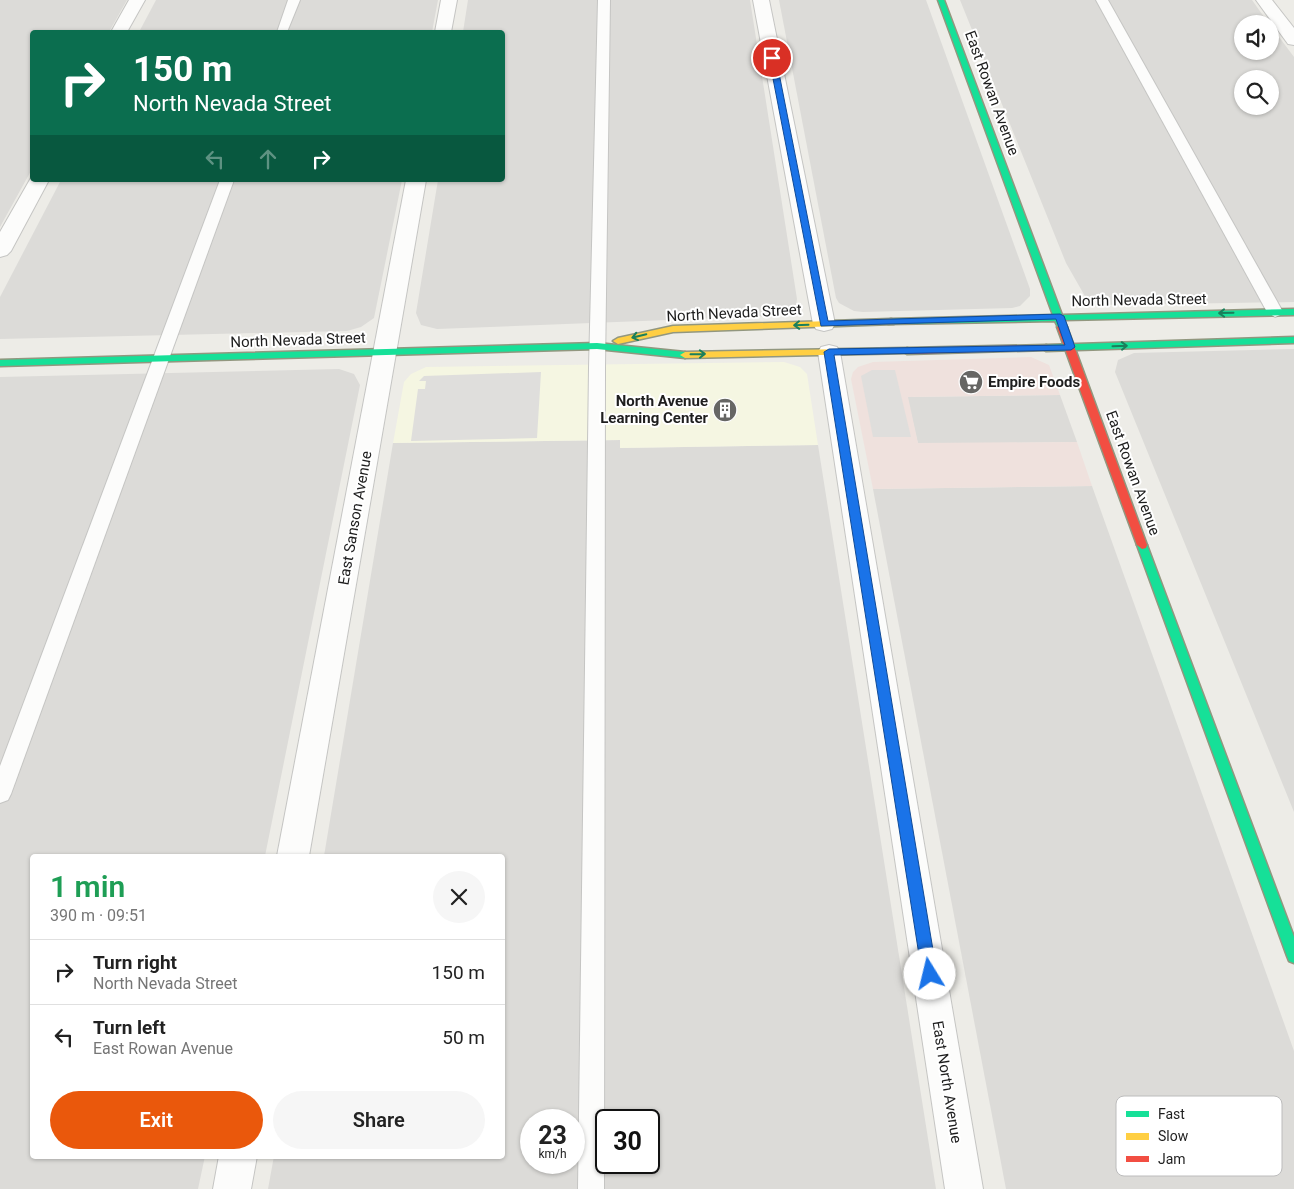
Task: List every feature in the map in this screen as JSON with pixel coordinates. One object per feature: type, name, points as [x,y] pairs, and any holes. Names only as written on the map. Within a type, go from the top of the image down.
[{"type":"main road","name":"East Rowan Avenue","points":[[941,0],[1060,316],[1294,956]]},
{"type":"main road","name":"North Nevada Street","points":[[0,363],[597,346],[675,355],[826,338],[1060,316],[1294,312]]},
{"type":"main road","name":"North Nevada Street","points":[[597,346],[673,329],[826,338],[1071,347],[1293,342]]},
{"type":"street","points":[[121,30],[137,0]]},
{"type":"street","points":[[443,30],[449,0]]},
{"type":"street","name":"East North Avenue","points":[[761,0],[826,338],[964,1189]]},
{"type":"street","points":[[1264,0],[1294,40]]},
{"type":"street","points":[[0,251],[38,182]]},
{"type":"street","name":"East Sanson Avenue","points":[[293,854],[416,182]]},
{"type":"street","points":[[232,1189],[237,1159]]},
{"type":"lane","points":[[283,30],[294,0]]},
{"type":"lane","points":[[591,1189],[597,346],[604,0]]},
{"type":"lane","points":[[1102,0],[1275,312]]},
{"type":"lane","points":[[0,794],[226,182]]},
{"type":"shaded area","points":[[0,0],[127,0],[110,30],[30,30],[30,173],[0,227]]},
{"type":"shaded area","points":[[156,0],[438,0],[432,30],[140,30]]},
{"type":"shaded area","points":[[468,0],[750,0],[797,299],[796,305],[783,315],[773,316],[437,329],[421,325],[416,313],[438,182],[505,182],[505,30],[463,30]]},
{"type":"shaded area","points":[[779,0],[926,0],[1030,289],[1030,296],[1020,306],[1012,308],[863,312],[854,311],[839,303],[836,298]]},
{"type":"shaded area","points":[[960,0],[1252,0],[1263,15],[1234,15],[1234,60],[1279,60],[1279,37],[1294,57],[1294,302],[1114,305],[1100,304],[1086,298],[1066,263]]},
{"type":"shaded area","points":[[60,182],[402,182],[374,318],[361,327],[347,331],[0,339],[0,297]]},
{"type":"shaded area","points":[[1294,349],[1294,812],[1115,372],[1118,360],[1134,353]]},
{"type":"shaded area","points":[[1031,357],[1049,365],[1060,395],[908,397],[918,443],[1077,442],[1092,486],[873,489],[851,379],[853,372],[858,367],[873,362]]},
{"type":"shaded area","points":[[784,362],[800,367],[807,374],[818,445],[620,448],[620,440],[393,443],[404,382],[411,374],[426,367]]},
{"type":"shaded area","points":[[339,369],[354,374],[360,385],[265,854],[30,854],[30,1159],[204,1159],[198,1189],[0,1189],[0,377]]},
{"type":"shaded area","points":[[872,370],[895,370],[911,437],[873,437],[861,376]]},
{"type":"shaded area","points":[[541,372],[537,438],[411,441],[418,389],[425,389],[426,381],[419,381],[424,376]]},
{"type":"shaded area","points":[[1060,395],[1077,442],[918,444],[907,397]]},
{"type":"shaded area","points":[[620,440],[621,448],[818,445],[936,1189],[268,1189],[273,1159],[505,1159],[505,854],[324,854],[393,443]]},
{"type":"shaded area","points":[[1092,486],[1294,1051],[1294,1189],[1006,1189],[873,489]]},
{"type":"traffic: fast","points":[[941,0],[1062,327]]},
{"type":"traffic: fast","points":[[891,322],[1294,312]]},
{"type":"traffic: fast","points":[[1046,348],[1294,340]]},
{"type":"traffic: fast","points":[[0,363],[597,346],[685,355]]},
{"type":"traffic: fast","points":[[1142,545],[1294,956]]},
{"type":"traffic: slow","points":[[618,341],[673,329],[891,322]]},
{"type":"traffic: slow","points":[[685,355],[907,351]]},
{"type":"traffic: jam","points":[[1062,327],[1142,545]]},
{"type":"traffic: jam","points":[[907,351],[1046,348]]},
{"type":"place","name":"Empire Foods","points":[[971,382]]},
{"type":"place","name":"North Avenue Learning Center","points":[[725,410]]},
{"type":"route","points":[[772,58],[824,324],[1060,316],[1071,347],[829,352],[930,974]]}]
